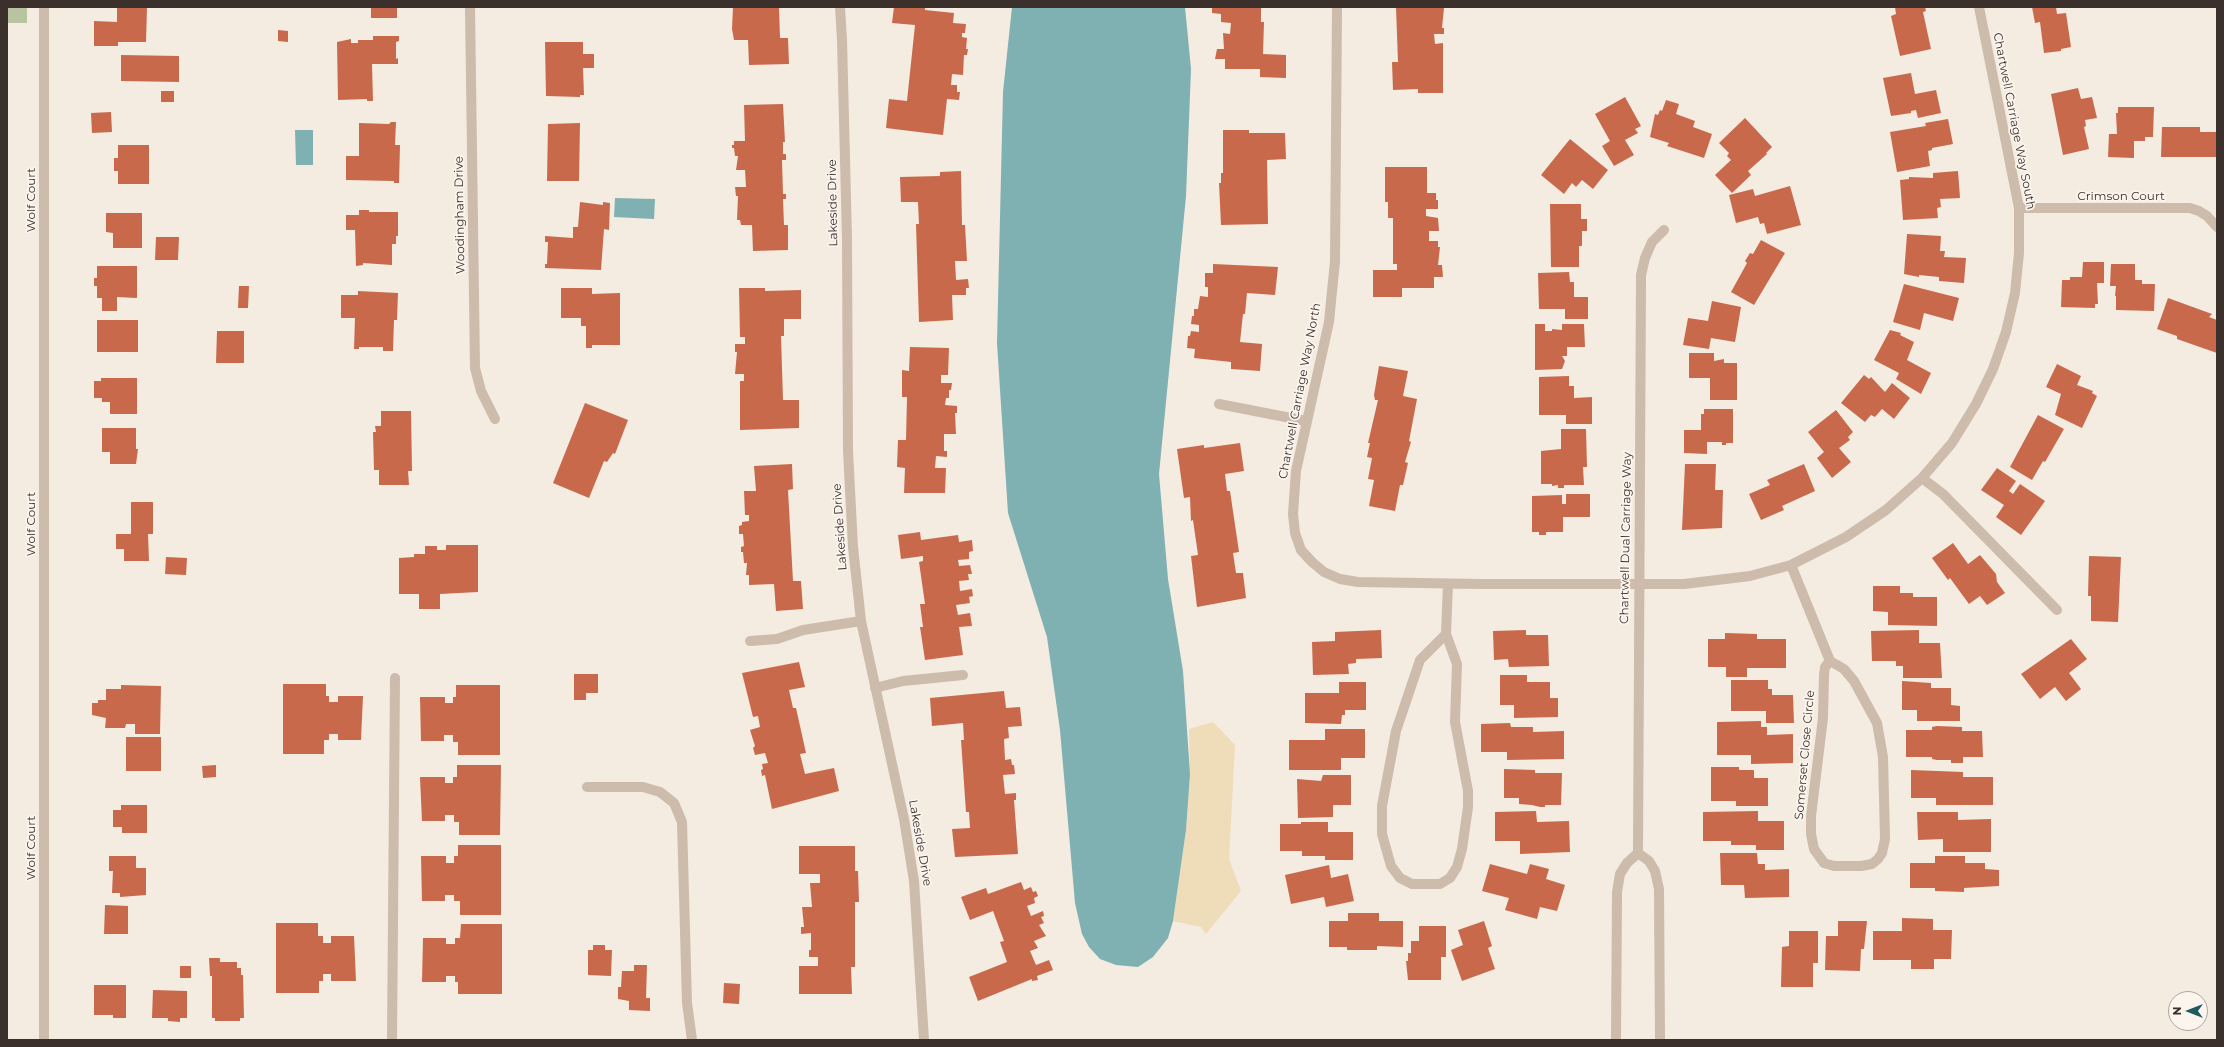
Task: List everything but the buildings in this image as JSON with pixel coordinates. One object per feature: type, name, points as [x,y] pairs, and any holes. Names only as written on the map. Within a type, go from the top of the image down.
[{"type":"street","name":"Wolf Court","points":[[44,7],[44,1040]]},
{"type":"street","name":"Woodingham Drive","points":[[470,7],[474,368],[481,391],[494,418]]},
{"type":"street","name":"Lakeside Drive","points":[[840,7],[847,239],[848,451],[853,547],[861,621],[904,819],[914,881],[924,1040]]},
{"type":"street","name":"Chartwell Carriage Way North","points":[[1337,7],[1335,262],[1329,322],[1296,471],[1293,514],[1294,533],[1301,550],[1324,572],[1340,579],[1358,582],[1448,584],[1639,584]]},
{"type":"street","name":"Chartwell Carriage Way South","points":[[1639,584],[1715,581],[1750,576],[1791,565],[1846,537],[1886,510],[1922,478],[1952,444],[1976,404],[1993,369],[2003,339],[2015,293],[2019,254],[2019,208],[1979,7]]},
{"type":"street","name":"Crimson Court","points":[[2019,208],[2190,208],[2207,216],[2217,227]]},
{"type":"street","name":"Chartwell Dual Carriage Way","points":[[1638,853],[1641,275],[1645,258],[1652,242],[1664,230]]},
{"type":"street","points":[[1219,404],[1306,421]]},
{"type":"street","points":[[1922,478],[1943,494],[2057,610]]},
{"type":"street","points":[[1791,565],[1830,661]]},
{"type":"street","points":[[1446,634],[1420,660],[1396,731],[1382,806],[1382,834],[1391,866],[1400,878],[1412,884],[1440,884],[1450,878],[1457,868],[1462,849],[1468,807],[1468,792],[1455,722],[1457,664],[1446,634],[1448,584]]},
{"type":"street","points":[[750,641],[777,639],[803,630],[861,621]]},
{"type":"street","name":"Somerset Close Circle","points":[[1830,661],[1844,669],[1869,705],[1877,723],[1882,757],[1885,839],[1882,853],[1878,859],[1872,864],[1861,866],[1834,866],[1824,863],[1814,849],[1811,834],[1811,816],[1823,718],[1824,675],[1825,667],[1830,661]]},
{"type":"street","points":[[875,688],[903,681],[963,676]]},
{"type":"street","points":[[392,1040],[395,678]]},
{"type":"street","points":[[586,787],[643,787],[660,792],[674,803],[682,822],[687,1003],[692,1040]]},
{"type":"street","points":[[1616,1040],[1617,892],[1620,874],[1627,863],[1638,853],[1649,861],[1656,871],[1659,889],[1660,1040]]},
{"type":"green space","points":[[7,7],[27,7],[27,23],[7,23]]},
{"type":"sand","points":[[1213,722],[1235,745],[1229,859],[1241,891],[1206,934],[1201,927],[1173,921],[1186,830],[1190,774],[1189,729]]},
{"type":"water","points":[[1012,7],[1185,7],[1191,69],[1186,196],[1159,474],[1168,579],[1183,671],[1190,774],[1186,830],[1173,921],[1168,938],[1153,957],[1138,967],[1116,965],[1100,959],[1089,947],[1082,934],[1075,903],[1060,730],[1047,637],[1008,513],[997,343],[1003,92]]},
{"type":"water","points":[[295,130],[313,130],[313,165],[296,165]]},
{"type":"water","points":[[615,198],[655,199],[654,219],[614,217]]}]
